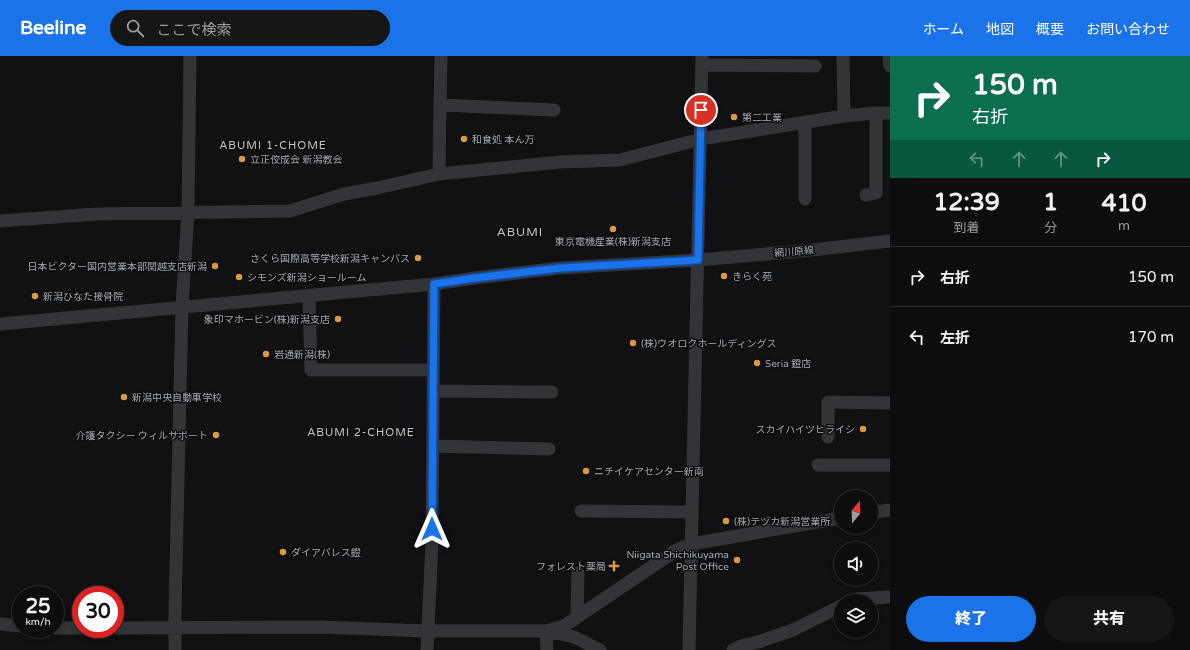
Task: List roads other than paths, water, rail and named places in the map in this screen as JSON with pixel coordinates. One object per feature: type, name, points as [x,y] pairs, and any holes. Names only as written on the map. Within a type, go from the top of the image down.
[{"type":"street","points":[[175,650],[182,307],[188,212],[190,56]]},
{"type":"street","points":[[439,174],[441,56]]},
{"type":"street","points":[[843,56],[844,116]]},
{"type":"street","points":[[889,56],[890,66]]},
{"type":"street","points":[[689,650],[702,60],[815,66]]},
{"type":"street","points":[[440,105],[554,110]]},
{"type":"street","points":[[866,195],[876,194],[876,113]]},
{"type":"street","points":[[0,221],[97,214],[290,211],[344,194],[439,174],[560,162],[620,160],[700,139],[844,116],[890,113]]},
{"type":"street","points":[[805,122],[805,199]]},
{"type":"street","name":"網川原線","points":[[0,324],[434,284],[560,268],[698,260],[812,250],[890,241]]},
{"type":"street","points":[[427,650],[432,542],[434,284]]},
{"type":"street","points":[[309,296],[311,370],[433,370]]},
{"type":"street","points":[[433,391],[552,392]]},
{"type":"street","points":[[828,437],[828,402],[890,403]]},
{"type":"street","points":[[433,446],[549,449]]},
{"type":"street","points":[[818,465],[890,465]]},
{"type":"street","points":[[878,512],[890,510]]},
{"type":"street","points":[[581,511],[692,512]]},
{"type":"street","points":[[546,631],[564,626],[675,551],[691,544],[834,519]]},
{"type":"street","points":[[577,617],[578,572]]},
{"type":"street","points":[[878,598],[890,597]]},
{"type":"street","points":[[733,650],[744,644],[758,642],[793,630],[834,610]]},
{"type":"street","points":[[0,624],[12,625]]},
{"type":"street","points":[[124,628],[321,628],[427,631],[546,631],[574,637],[600,650]]},
{"type":"street","points":[[546,631],[546,650]]},
{"type":"place","name":"第二工業","points":[[734,117]]},
{"type":"place","name":"和食処 本ん万","points":[[464,139]]},
{"type":"place","name":"立正佼成会 新潟教会","points":[[242,159]]},
{"type":"place","name":"東京電機産業(株)新潟支店","points":[[613,229]]},
{"type":"place","name":"さくら国際高等学校新潟キャンパス","points":[[418,258]]},
{"type":"place","name":"日本ビクター国内営業本部関越支店新潟","points":[[215,266]]},
{"type":"place","name":"きらく苑","points":[[724,276]]},
{"type":"place","name":"シモンズ新潟ショールーム","points":[[239,277]]},
{"type":"place","name":"新潟ひなた接骨院","points":[[35,296]]},
{"type":"place","name":"象印マホービン(株)新潟支店","points":[[338,319]]},
{"type":"place","name":"(株)ウオロクホールディングス","points":[[633,343]]},
{"type":"place","name":"岩通新潟(株)","points":[[266,354]]},
{"type":"place","name":"Seria 鐙店","points":[[757,363]]},
{"type":"place","name":"新潟中央自動車学校","points":[[124,397]]},
{"type":"place","name":"スカイハイツヒライシ","points":[[863,429]]},
{"type":"place","name":"介護タクシー ウィルサポート","points":[[216,435]]},
{"type":"place","name":"ニチイケアセンター新南","points":[[586,471]]},
{"type":"place","name":"(株)テヅカ新潟営業所","points":[[726,521]]},
{"type":"place","name":"ダイアパレス鐙","points":[[283,552]]},
{"type":"place","name":"Niigata Shichikuyama Post Office","points":[[737,560]]},
{"type":"place","name":"フォレスト薬局","points":[[614,566]]},
{"type":"district","name":"ABUMI 1-CHOME","points":[[273,145]]},
{"type":"district","name":"ABUMI","points":[[520,232]]},
{"type":"district","name":"ABUMI 2-CHOME","points":[[361,432]]}]
